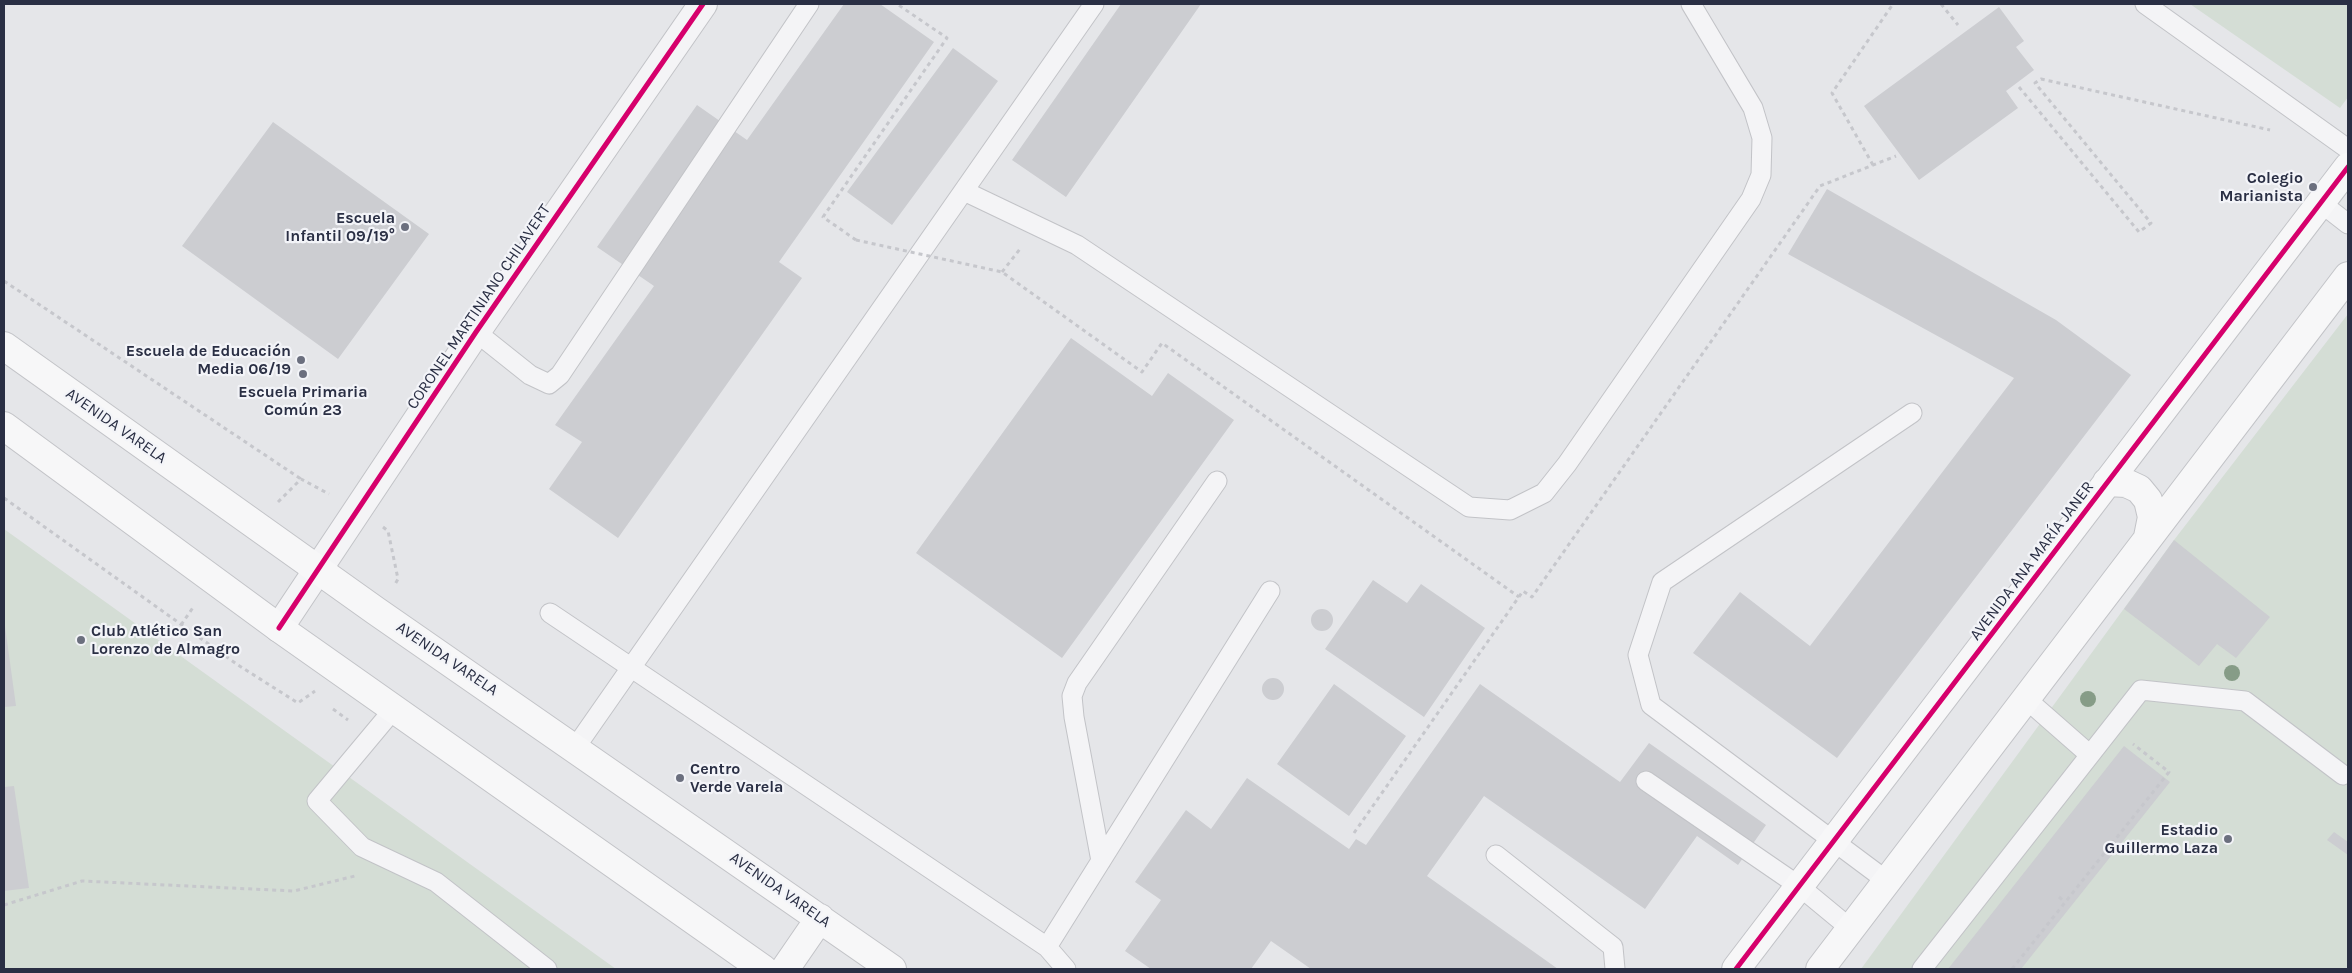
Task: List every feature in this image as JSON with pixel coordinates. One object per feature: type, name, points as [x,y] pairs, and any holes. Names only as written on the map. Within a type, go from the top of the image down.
[{"type":"main road","name":"AVENIDA ANA MARÍA JANER","points":[[1736,969],[2348,167]]},
{"type":"main road","points":[[1820,969],[2348,276]]},
{"type":"main road","name":"AVENIDA VARELA","points":[[4,346],[318,569],[892,969]]},
{"type":"main road","points":[[4,426],[393,710],[763,969]]},
{"type":"main road","points":[[2107,482],[2126,483],[2139,489],[2148,500],[2152,517],[2148,537]]},
{"type":"main road","points":[[785,969],[820,918]]},
{"type":"street","name":"CORONEL MARTINIANO CHILAVERT","points":[[279,628],[476,332],[703,4]]},
{"type":"lane","points":[[476,332],[530,375],[549,384],[560,375],[809,4]]},
{"type":"lane","points":[[575,748],[1094,4]]},
{"type":"lane","points":[[964,191],[1077,245],[1469,507],[1510,510],[1544,493],[1567,464],[1750,199],[1761,175],[1762,138],[1753,108],[1692,4]]},
{"type":"lane","points":[[2145,4],[2348,148]]},
{"type":"lane","points":[[2321,203],[2348,224]]},
{"type":"lane","points":[[1887,881],[1651,705],[1638,656],[1662,582],[1912,413]]},
{"type":"lane","points":[[1101,861],[1074,718],[1072,696],[1077,682],[1217,481]]},
{"type":"lane","points":[[1047,947],[1270,591]]},
{"type":"lane","points":[[550,613],[1047,947],[1066,969]]},
{"type":"lane","points":[[1922,969],[2141,690],[2245,701],[2343,775]]},
{"type":"lane","points":[[2025,698],[2090,755]]},
{"type":"lane","points":[[393,710],[317,801],[362,847],[436,882],[547,969]]},
{"type":"lane","points":[[1646,781],[1799,886],[1851,929]]},
{"type":"lane","points":[[1496,855],[1613,947],[1615,969]]},
{"type":"path","points":[[897,4],[947,38],[822,217],[856,240],[1002,272],[1142,372],[1162,344],[1519,597]]},
{"type":"path","points":[[1873,166],[1832,93],[1893,4]]},
{"type":"path","points":[[1941,4],[1958,25]]},
{"type":"path","points":[[2019,87],[2139,232],[2151,223],[2035,83],[2041,79],[2308,138],[2317,126]]},
{"type":"path","points":[[1354,833],[1523,591],[1532,597],[1820,186],[1896,156]]},
{"type":"path","points":[[4,282],[301,480]]},
{"type":"path","points":[[4,498],[238,665],[298,703],[313,693],[335,668]]},
{"type":"path","points":[[313,693],[320,699]]},
{"type":"path","points":[[327,704],[370,737]]},
{"type":"path","points":[[2012,969],[2169,772],[2140,749]]},
{"type":"path","points":[[4,905],[82,881],[294,892],[356,876]]},
{"type":"path","points":[[2059,897],[2065,902]]},
{"type":"shaded area","points":[[2190,4],[2348,4],[2348,97],[2340,108]]},
{"type":"shaded area","points":[[2348,314],[2348,969],[1861,969],[2174,540]]},
{"type":"shaded area","name":"Club Atlético San Lorenzo de Almagro","points":[[4,529],[342,772],[616,969],[4,969]]},
{"type":"building","points":[[844,4],[880,4],[934,42],[779,262],[802,278],[618,538],[549,489],[582,442],[555,425],[654,286],[597,247],[697,105],[747,140]]},
{"type":"building","points":[[1121,4],[1201,4],[1066,197],[1012,160]]},
{"type":"building","points":[[1999,7],[2024,41],[2016,47],[2034,70],[2006,91],[2018,108],[1919,180],[1864,106]]},
{"type":"building","points":[[953,48],[998,81],[892,225],[847,192]]},
{"type":"building","points":[[273,122],[429,234],[338,359],[182,246]]},
{"type":"building","points":[[1827,189],[2056,320],[2131,375],[1837,758],[1693,653],[1740,592],[1810,646],[2014,378],[1788,254]]},
{"type":"building","points":[[1071,338],[1152,396],[1168,373],[1234,420],[1062,658],[916,553]]},
{"type":"building","points":[[2174,540],[2270,617],[2236,658],[2217,644],[2199,666],[2124,609]]},
{"type":"building","points":[[1373,580],[1407,603],[1421,584],[1485,628],[1424,717],[1325,649]]},
{"type":"building","points":[[1322,609],[1330,612],[1333,620],[1330,628],[1322,631],[1314,628],[1311,620],[1314,612]]},
{"type":"building","points":[[4,619],[16,706],[4,707]]},
{"type":"building","points":[[1273,678],[1281,681],[1284,689],[1281,697],[1273,700],[1265,697],[1262,689],[1265,681]]},
{"type":"building","points":[[1334,684],[1406,736],[1349,816],[1277,764]]},
{"type":"building","points":[[1480,684],[1620,782],[1649,743],[1766,825],[1738,865],[1697,836],[1645,909],[1484,796],[1427,876],[1558,969],[1311,969],[1271,941],[1251,969],[1151,969],[1125,951],[1161,900],[1135,882],[1186,810],[1211,829],[1247,778],[1349,849],[1356,839],[1366,845]]},
{"type":"building","points":[[2124,746],[2170,782],[2021,969],[1948,969]]},
{"type":"building","points":[[14,786],[29,888],[4,891],[4,787]]},
{"type":"building","points":[[2334,832],[2348,842],[2348,855],[2327,840]]},
{"type":"cycle path","points":[[279,628],[476,332],[703,4]]},
{"type":"cycle path","points":[[1736,969],[2348,167]]},
{"type":"place","name":"Colegio Marianista","points":[[2313,187]]},
{"type":"place","name":"Escuela Infantil 09/19°","points":[[405,227]]},
{"type":"place","name":"Escuela de Educación Media 06/19","points":[[301,360]]},
{"type":"place","name":"Escuela Primaria Común 23","points":[[303,374]]},
{"type":"place","name":"Club Atlético San Lorenzo de Almagro","points":[[81,640]]},
{"type":"place","name":"Centro Verde Varela","points":[[680,778]]},
{"type":"place","name":"Estadio Guillermo Laza","points":[[2228,839]]}]
